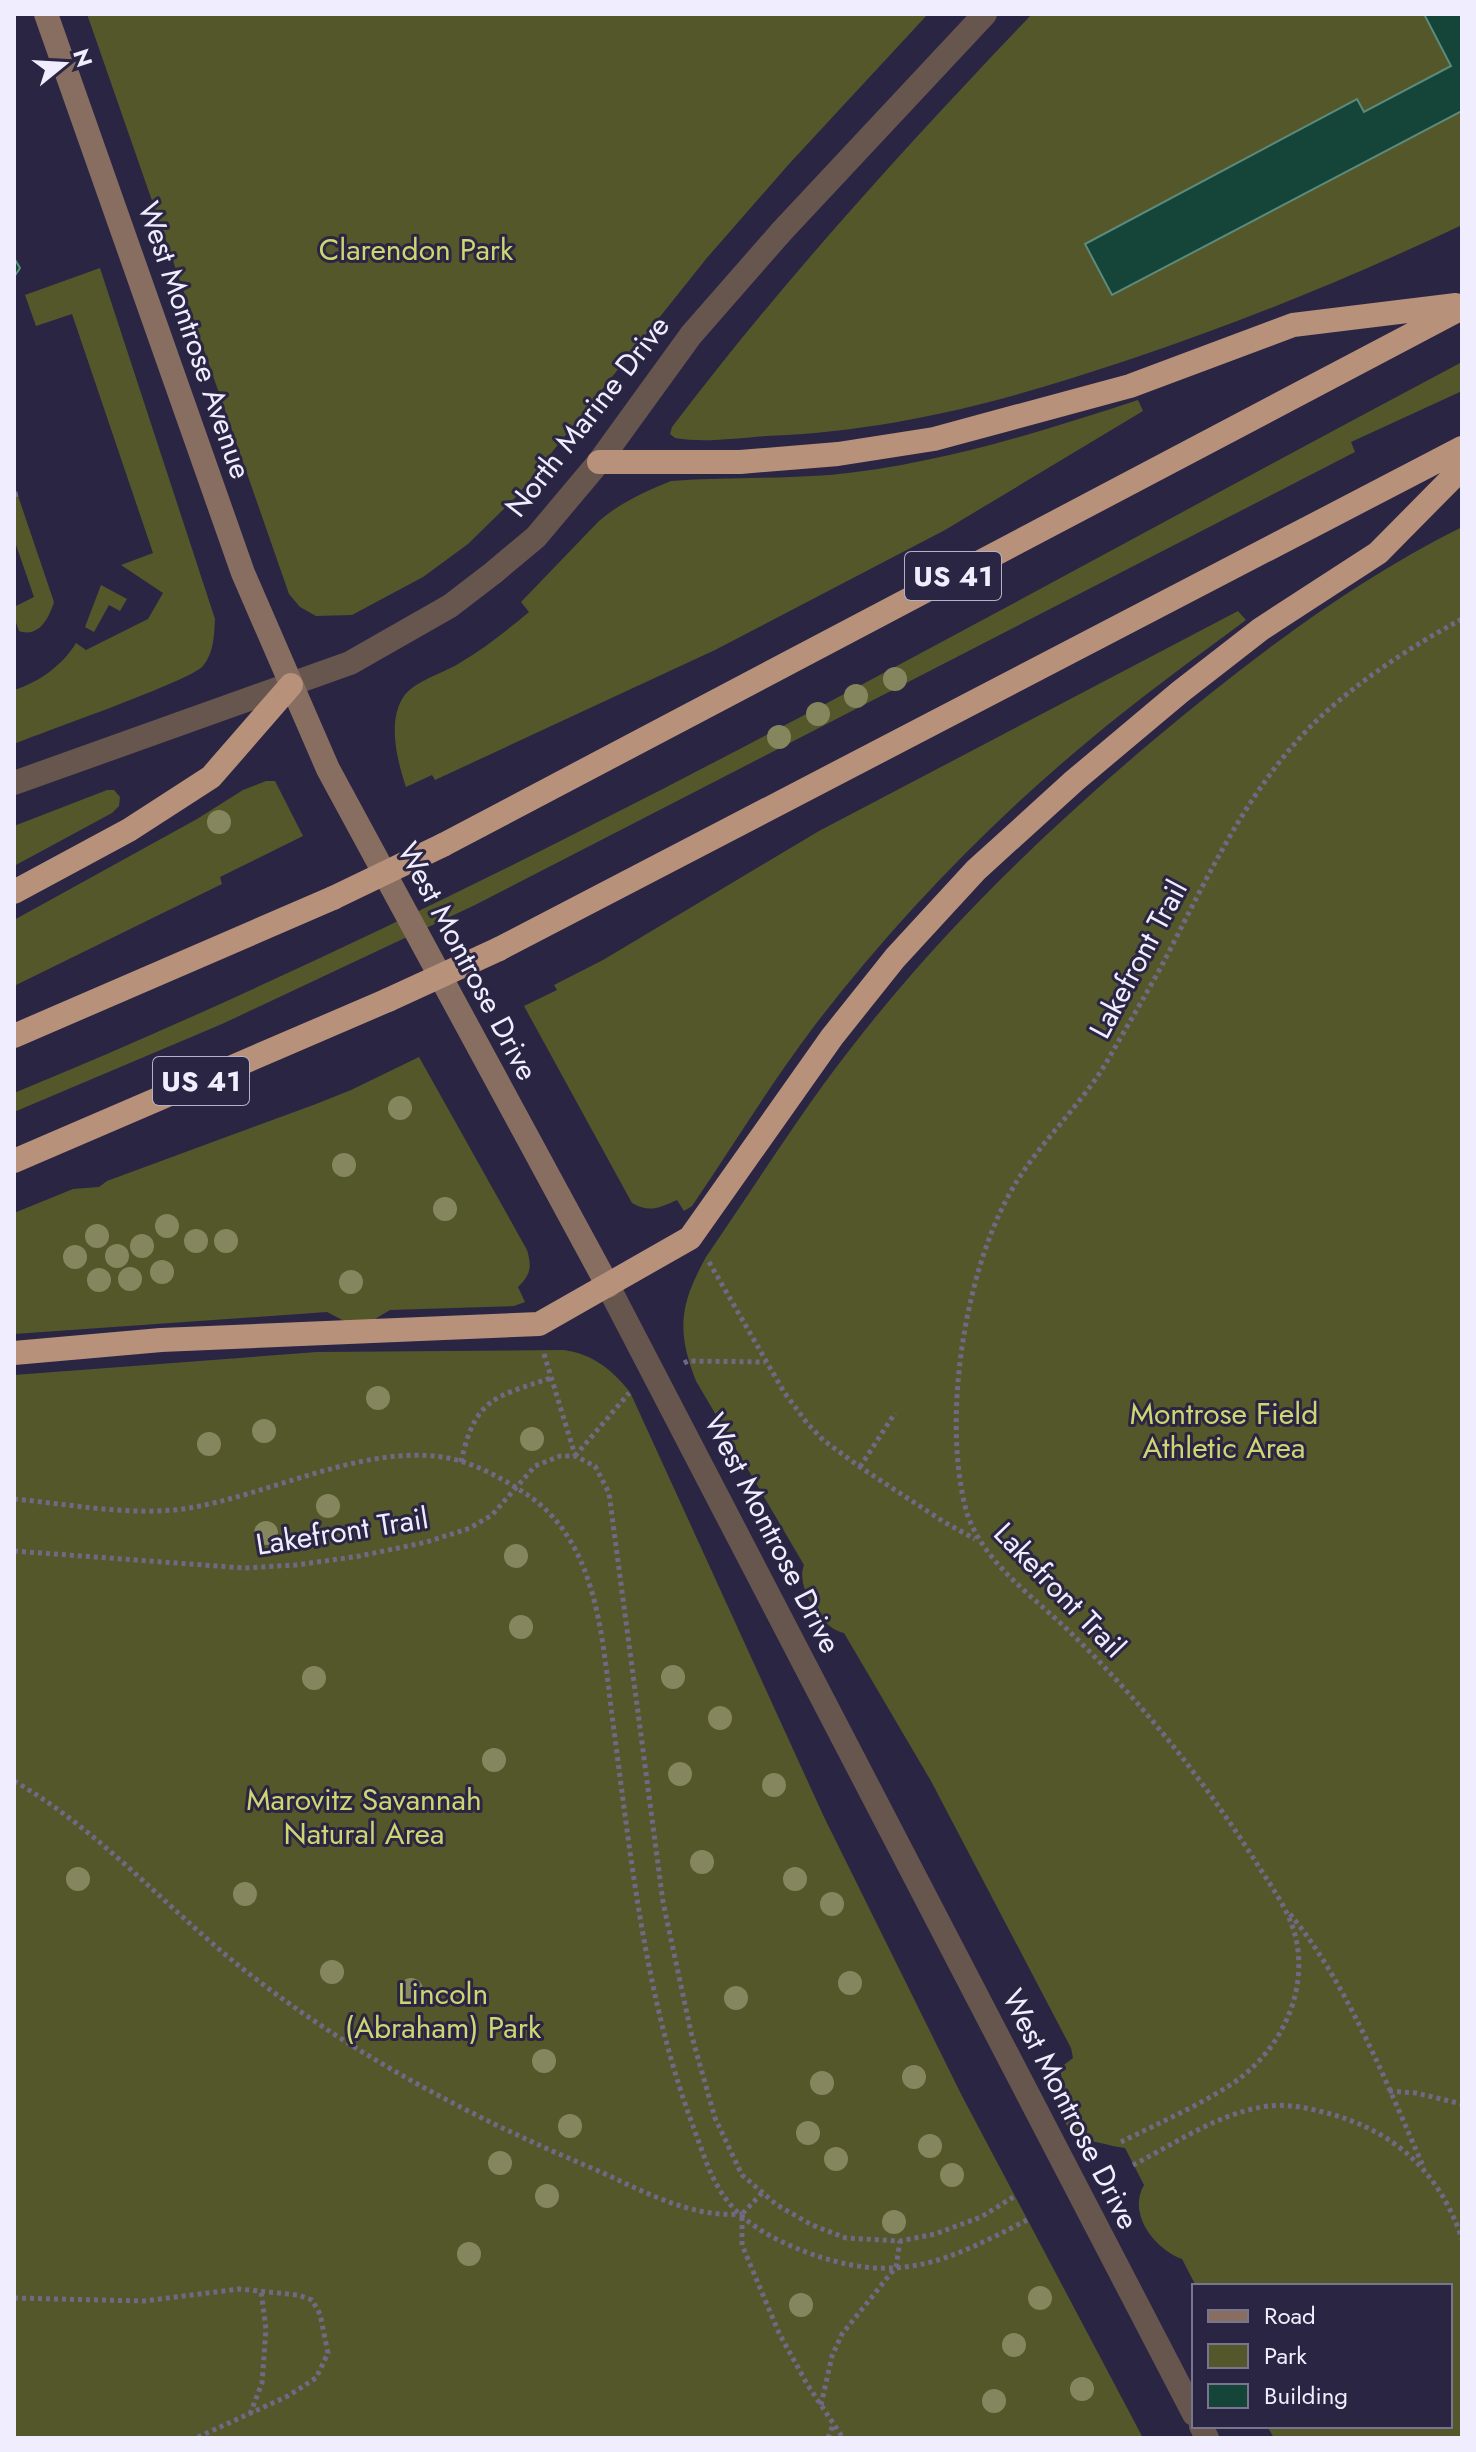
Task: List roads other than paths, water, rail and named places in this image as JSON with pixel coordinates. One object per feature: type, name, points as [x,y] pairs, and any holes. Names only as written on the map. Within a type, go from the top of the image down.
[{"type":"highway","points":[[599,462],[740,462],[838,454],[934,439],[1130,386],[1293,325],[1462,306]]},
{"type":"highway","name":"US 41","points":[[14,1036],[333,898],[443,845],[1462,306]]},
{"type":"highway","name":"US 41","points":[[14,1161],[499,949],[1462,448]]},
{"type":"highway","points":[[14,1353],[161,1340],[539,1324],[690,1238],[832,1037],[895,958],[976,870],[1074,781],[1180,692],[1261,629],[1378,553],[1462,468]]},
{"type":"highway","points":[[14,892],[129,830],[211,777],[291,685]]},
{"type":"main road","name":"West Montrose Avenue","points":[[46,14],[243,573],[291,685]]},
{"type":"main road","name":"West Montrose Drive","points":[[291,685],[334,780],[608,1286]]},
{"type":"street","name":"North Marine Drive","points":[[14,783],[350,663],[450,606],[493,573],[536,537],[599,462],[701,323],[782,231],[985,14]]},
{"type":"street","name":"West Montrose Drive","points":[[608,1286],[1192,2410]]},
{"type":"park label","name":"Clarendon Park","points":[[416,249]]},
{"type":"park label","name":"Montrose Field Athletic Area","points":[[1224,1430]]},
{"type":"park label","name":"Marovitz Savannah Natural Area","points":[[364,1816]]},
{"type":"park label","name":"Lincoln (Abraham) Park","points":[[443,2010]]}]
